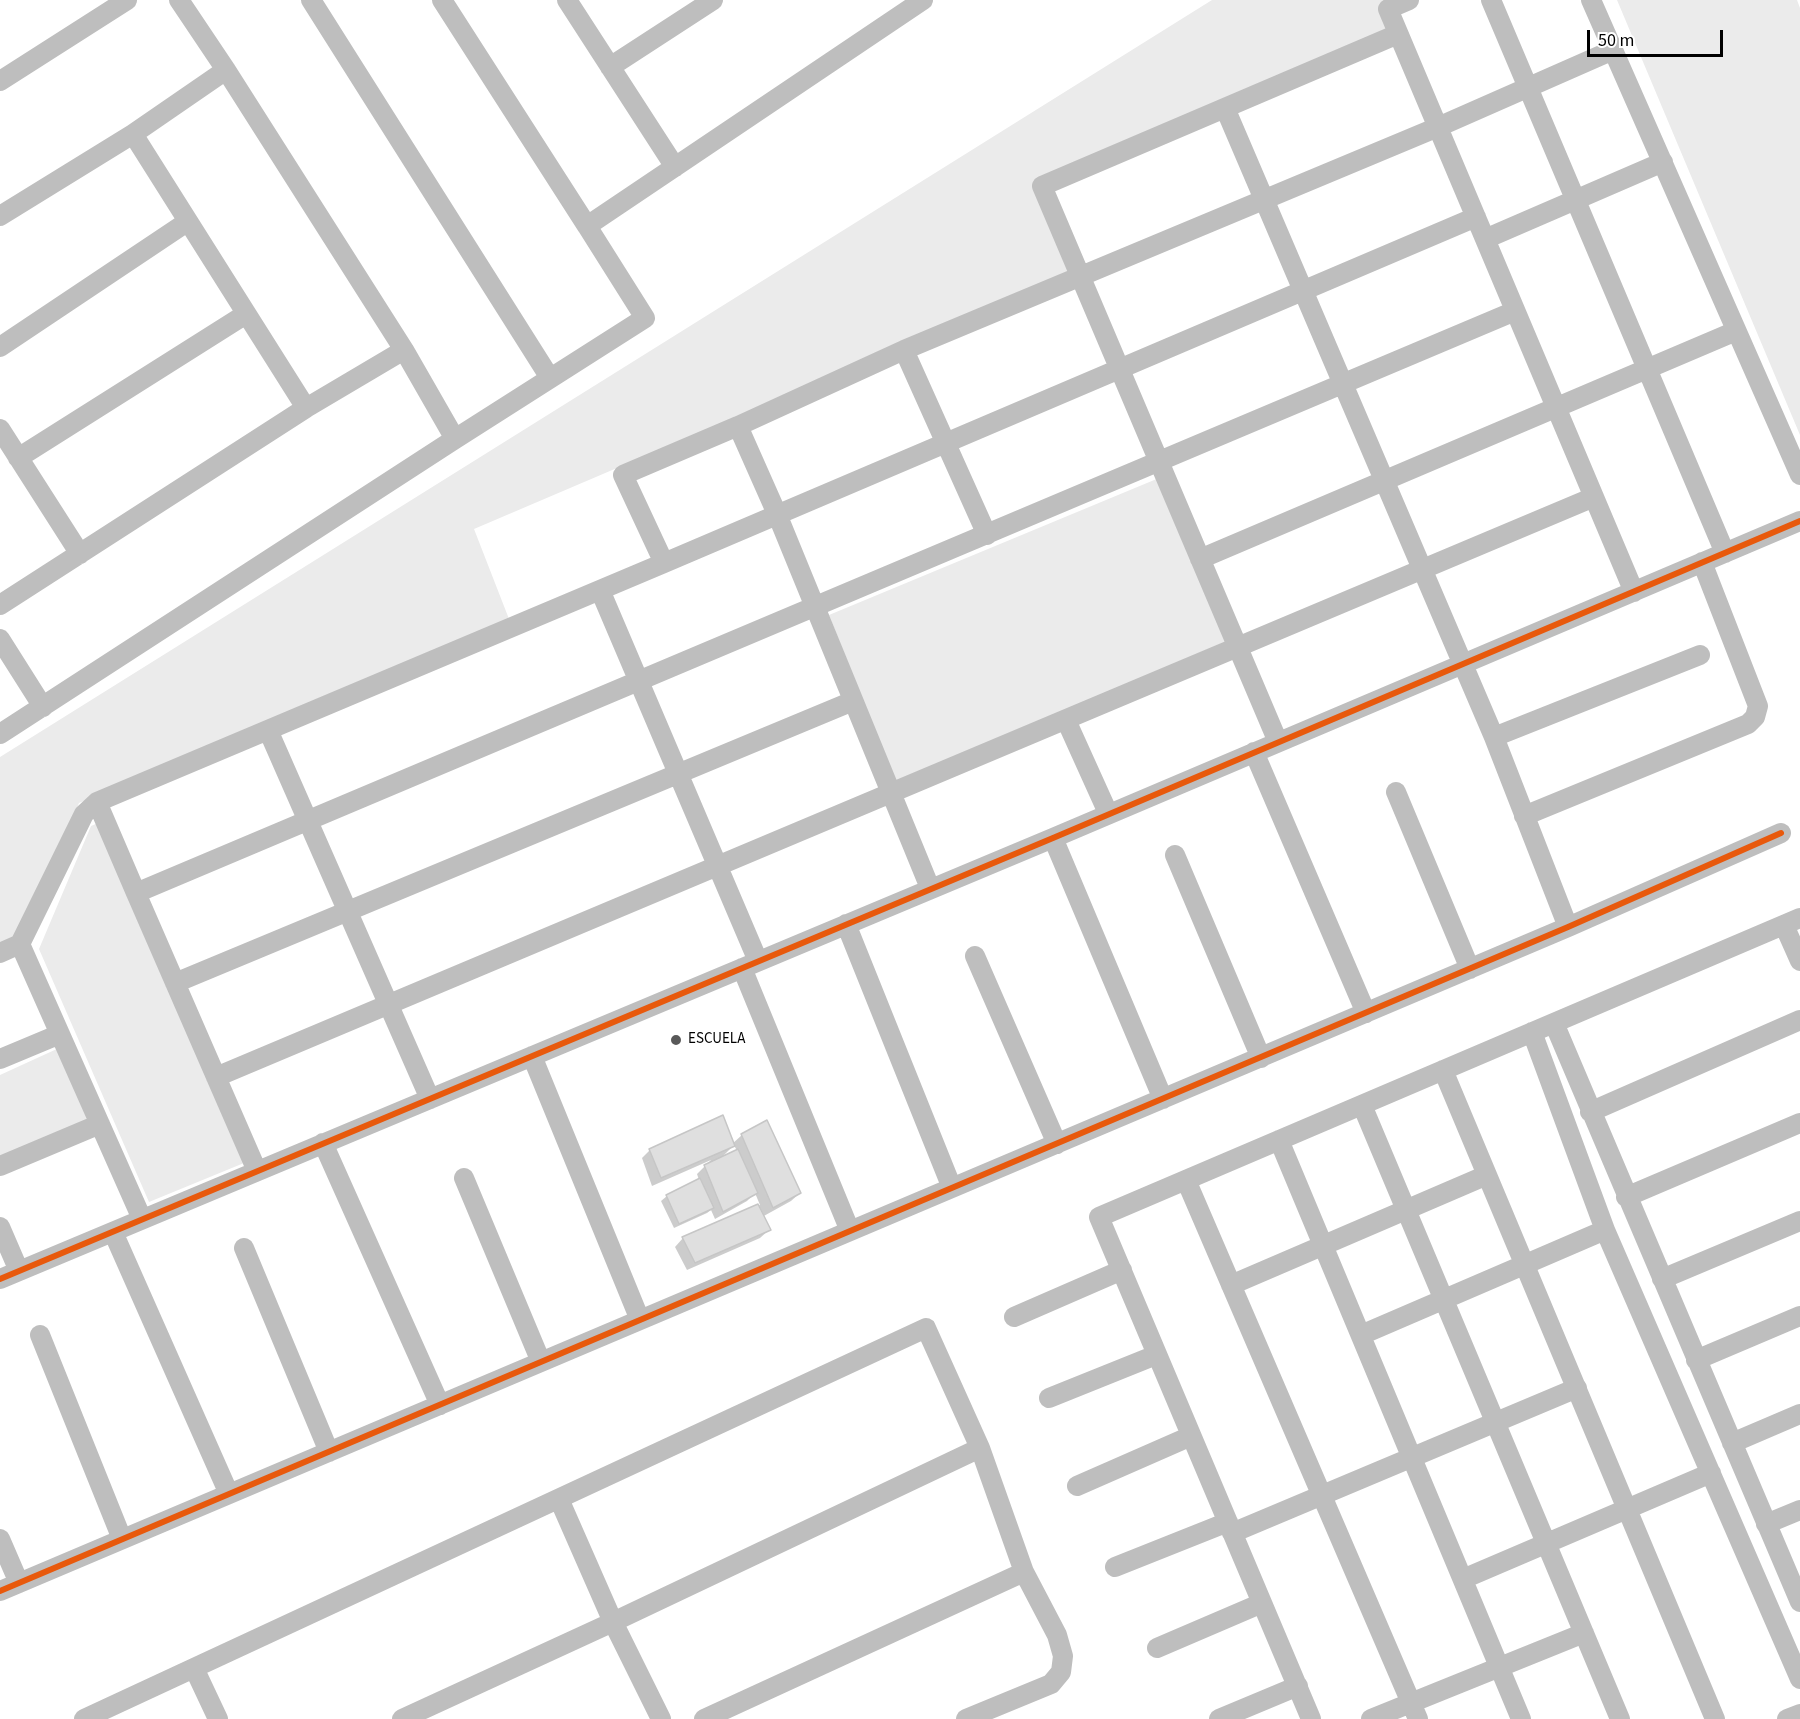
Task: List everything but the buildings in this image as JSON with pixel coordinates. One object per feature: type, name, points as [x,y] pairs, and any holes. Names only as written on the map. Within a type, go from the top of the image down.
[{"type":"street","points":[[0,81],[128,0]]},
{"type":"street","points":[[179,0],[404,350],[454,438]]},
{"type":"street","points":[[310,0],[550,378]]},
{"type":"street","points":[[0,734],[454,438],[645,318],[442,0]]},
{"type":"street","points":[[567,0],[675,167]]},
{"type":"street","points":[[610,67],[713,0]]},
{"type":"street","points":[[587,225],[923,0]]},
{"type":"street","points":[[1409,0],[1388,9],[1634,592]]},
{"type":"street","points":[[1491,0],[1725,553]]},
{"type":"street","points":[[1591,0],[1800,475]]},
{"type":"street","points":[[1278,742],[1042,186],[1398,34]]},
{"type":"street","points":[[664,563],[624,475],[904,350],[1437,127],[1613,50]]},
{"type":"street","points":[[0,216],[133,134],[226,70]]},
{"type":"street","points":[[1225,108],[1494,737],[1569,927]]},
{"type":"street","points":[[133,134],[306,408]]},
{"type":"street","points":[[1485,239],[1663,162]]},
{"type":"street","points":[[0,953],[20,944],[84,814],[98,802],[1476,217]]},
{"type":"street","points":[[0,347],[187,222]]},
{"type":"street","points":[[136,893],[1515,311]]},
{"type":"street","points":[[18,458],[246,314]]},
{"type":"street","points":[[1200,559],[1736,331]]},
{"type":"street","points":[[0,606],[306,408],[404,350]]},
{"type":"street","points":[[904,350],[987,535]]},
{"type":"street","points":[[738,426],[777,514],[930,888]]},
{"type":"street","points":[[0,429],[80,554]]},
{"type":"street","points":[[216,1077],[1594,497]]},
{"type":"street","points":[[0,1280],[1053,838],[1800,521]]},
{"type":"street","points":[[1524,816],[1748,724],[1755,717],[1758,706],[1702,562]]},
{"type":"street","points":[[600,590],[718,867],[750,965],[850,1231]]},
{"type":"street","points":[[0,639],[43,707]]},
{"type":"street","points":[[1494,737],[1700,655]]},
{"type":"street","points":[[175,983],[853,701]]},
{"type":"street","points":[[1066,720],[1108,813]]},
{"type":"street","points":[[268,730],[430,1099]]},
{"type":"street","points":[[1254,752],[1366,1013]]},
{"type":"street","points":[[1396,792],[1470,969]]},
{"type":"street","points":[[98,802],[257,1171]]},
{"type":"street","points":[[0,1591],[1569,927],[1781,833]]},
{"type":"street","points":[[1053,838],[1163,1099]]},
{"type":"street","points":[[1175,855],[1261,1058]]},
{"type":"street","points":[[1311,1719],[1099,1217],[1792,921],[1800,961]]},
{"type":"street","points":[[846,924],[952,1188]]},
{"type":"street","points":[[20,944],[142,1219]]},
{"type":"street","points":[[975,956],[1057,1144]]},
{"type":"street","points":[[1590,1112],[1800,1020]]},
{"type":"street","points":[[1554,1023],[1800,1602]]},
{"type":"street","points":[[1532,1032],[1605,1230],[1800,1679]]},
{"type":"street","points":[[0,1059],[60,1034]]},
{"type":"street","points":[[532,1056],[640,1320]]},
{"type":"street","points":[[1443,1070],[1715,1719]]},
{"type":"street","points":[[1362,1105],[1620,1719]]},
{"type":"street","points":[[1626,1197],[1800,1122]]},
{"type":"street","points":[[0,1166],[100,1124]]},
{"type":"street","points":[[1279,1140],[1521,1719]]},
{"type":"street","points":[[323,1143],[440,1405]]},
{"type":"street","points":[[1231,1285],[1487,1175]]},
{"type":"street","points":[[464,1179],[541,1362]]},
{"type":"street","points":[[1186,1180],[1414,1711]]},
{"type":"street","points":[[1662,1279],[1800,1221]]},
{"type":"street","points":[[0,1227],[19,1271]]},
{"type":"street","points":[[1361,1335],[1605,1230]]},
{"type":"street","points":[[113,1232],[229,1494]]},
{"type":"street","points":[[244,1248],[329,1452]]},
{"type":"street","points":[[1014,1317],[1122,1270]]},
{"type":"street","points":[[1696,1360],[1800,1316]]},
{"type":"street","points":[[84,1719],[926,1328],[980,1448],[1024,1572],[1057,1635],[1063,1656],[1061,1672],[1051,1684],[966,1719]]},
{"type":"street","points":[[40,1335],[122,1539]]},
{"type":"street","points":[[1049,1398],[1156,1355]]},
{"type":"street","points":[[1115,1567],[1321,1496],[1577,1388]]},
{"type":"street","points":[[1732,1443],[1800,1414]]},
{"type":"street","points":[[1077,1486],[1191,1436]]},
{"type":"street","points":[[402,1719],[980,1448]]},
{"type":"street","points":[[1463,1579],[1711,1473]]},
{"type":"street","points":[[559,1499],[613,1622],[661,1719]]},
{"type":"street","points":[[1766,1524],[1800,1510]]},
{"type":"street","points":[[0,1539],[19,1583]]},
{"type":"street","points":[[704,1719],[1024,1572]]},
{"type":"street","points":[[1158,1648],[1262,1603]]},
{"type":"street","points":[[1371,1719],[1414,1711],[1500,1667],[1584,1633]]},
{"type":"street","points":[[194,1668],[218,1719]]},
{"type":"street","points":[[1219,1719],[1298,1686]]},
{"type":"street","points":[[1787,1719],[1800,1714]]},
{"type":"shaded area","points":[[1212,0],[1394,0],[1390,32],[1034,181],[1074,273],[474,529],[509,619],[79,803],[23,935],[0,945],[0,757]]},
{"type":"shaded area","points":[[1617,0],[1797,0],[1800,8],[1800,435]]},
{"type":"shaded area","points":[[1159,478],[1227,641],[896,782],[829,615]]},
{"type":"shaded area","points":[[98,823],[244,1163],[149,1202],[39,949],[91,826]]},
{"type":"shaded area","points":[[59,1048],[90,1122],[0,1159],[0,1075]]},
{"type":"cycle path","points":[[0,1279],[1053,838],[1800,521]]},
{"type":"cycle path","points":[[0,1591],[1568,927],[1781,833]]},
{"type":"place","name":"ESCUELA","points":[[676,1040]]}]
